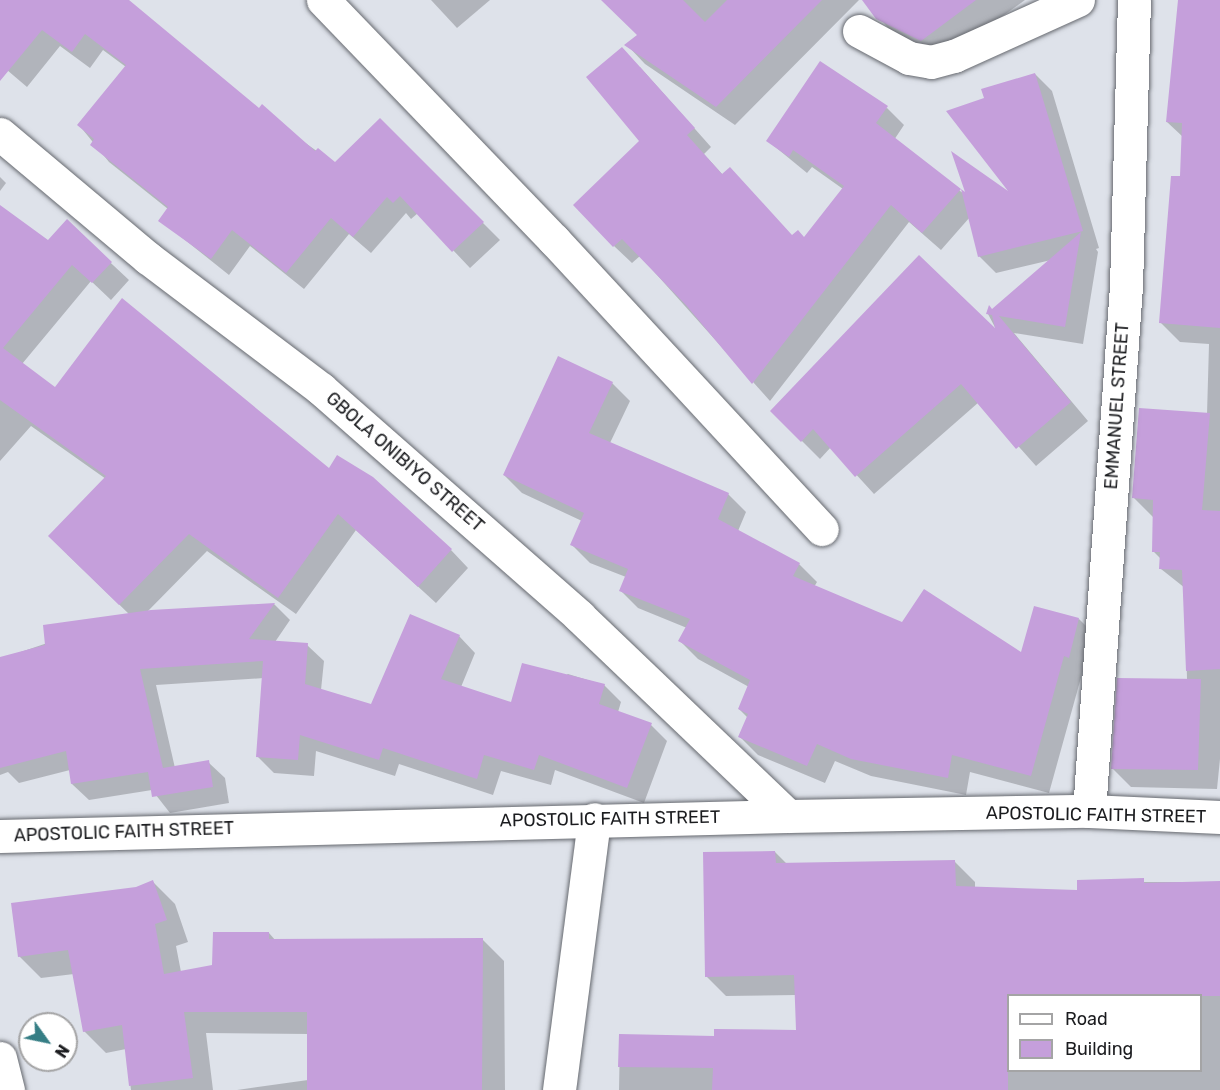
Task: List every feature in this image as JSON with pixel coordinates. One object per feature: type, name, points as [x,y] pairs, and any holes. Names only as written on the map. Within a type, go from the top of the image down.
[{"type":"street","points":[[323,0],[554,240],[822,529]]},
{"type":"street","points":[[859,31],[909,58],[931,62],[954,56],[1078,0]]},
{"type":"street","name":"EMMANUEL STREET","points":[[1089,812],[1126,286],[1134,0]]},
{"type":"street","name":"GBOLA ONIBIYO STREET","points":[[0,134],[148,258],[321,389],[579,616],[788,816]]},
{"type":"street","name":"APOSTOLIC FAITH STREET","points":[[0,836],[594,819],[1089,812],[1220,817]]},
{"type":"street","points":[[559,1090],[594,819]]},
{"type":"street","points":[[0,1058],[8,1090]]},
{"type":"building","points":[[0,0],[129,0],[259,108],[262,104],[315,151],[318,148],[335,162],[380,118],[484,222],[452,252],[400,196],[393,203],[387,197],[353,237],[331,218],[286,273],[232,230],[211,259],[158,221],[168,207],[90,145],[94,139],[77,125],[126,65],[85,34],[72,52],[42,30],[0,81]]},
{"type":"building","points":[[601,0],[683,0],[705,22],[727,0],[822,0],[716,107],[624,45],[637,35]]},
{"type":"building","points":[[862,0],[976,0],[921,41],[876,19]]},
{"type":"building","points":[[1178,0],[1220,0],[1220,328],[1159,323],[1171,176],[1180,176],[1182,123],[1166,122]]},
{"type":"building","points":[[622,47],[695,128],[687,135],[722,174],[730,167],[792,235],[798,230],[804,237],[844,186],[793,150],[789,157],[766,141],[820,61],[888,106],[876,123],[961,189],[922,233],[891,205],[752,384],[686,305],[622,239],[613,247],[573,205],[639,141],[586,77]]},
{"type":"building","points":[[1035,73],[1083,231],[978,257],[961,189],[965,192],[951,151],[1008,191],[946,111],[984,98],[981,89]]},
{"type":"building","points":[[0,205],[48,240],[67,219],[112,262],[92,283],[72,265],[3,348],[55,387],[122,298],[329,468],[337,455],[373,477],[452,549],[418,587],[338,514],[278,598],[189,534],[119,605],[48,536],[106,476],[0,400]]},
{"type":"building","points":[[1081,232],[1065,327],[999,316],[1071,402],[1016,449],[961,384],[855,477],[813,429],[801,442],[770,411],[919,255],[995,328],[992,315],[986,314],[989,305],[992,309]]},
{"type":"building","points":[[558,356],[613,382],[589,433],[729,493],[718,519],[800,563],[793,576],[902,622],[924,589],[1021,652],[1034,606],[1079,618],[1069,658],[1064,656],[1031,776],[952,755],[948,778],[851,759],[817,744],[807,766],[738,737],[748,714],[738,709],[750,680],[678,641],[690,619],[619,591],[628,569],[570,545],[584,513],[503,475]]},
{"type":"building","points":[[1139,408],[1210,413],[1202,510],[1220,511],[1220,669],[1186,671],[1182,570],[1159,569],[1160,552],[1152,552],[1153,500],[1132,498]]},
{"type":"building","points":[[275,603],[249,639],[308,643],[305,684],[371,704],[410,614],[460,635],[441,679],[511,702],[522,663],[605,684],[599,704],[652,723],[627,788],[539,755],[534,770],[484,755],[477,779],[383,748],[379,760],[300,735],[298,760],[256,757],[263,661],[140,669],[163,768],[209,760],[213,787],[152,797],[148,772],[71,784],[66,751],[0,768],[0,657],[45,645],[43,625],[151,610]]},
{"type":"building","points":[[1117,678],[1201,679],[1198,770],[1111,769]]},
{"type":"building","points":[[775,851],[776,863],[955,860],[956,886],[1077,890],[1077,880],[1144,878],[1144,883],[1220,881],[1220,996],[1202,996],[1202,994],[1007,994],[1008,1090],[712,1090],[713,1068],[618,1067],[619,1034],[714,1036],[714,1029],[796,1030],[794,975],[705,977],[703,852]]},
{"type":"building","points":[[153,880],[167,920],[155,924],[164,974],[212,965],[213,932],[269,932],[269,939],[483,938],[482,1090],[307,1090],[307,1012],[184,1012],[193,1078],[129,1086],[122,1025],[83,1032],[68,950],[18,957],[11,903],[136,887]]}]
